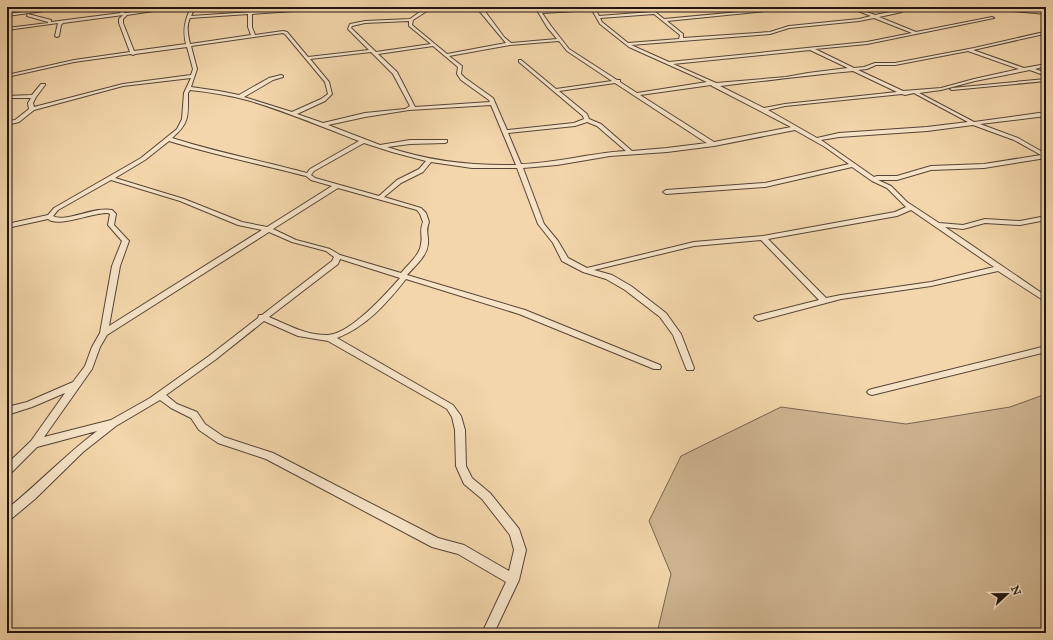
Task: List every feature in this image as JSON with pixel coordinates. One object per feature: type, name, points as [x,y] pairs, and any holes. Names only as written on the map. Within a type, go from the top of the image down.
[{"type":"street","points":[[7,15],[71,7]]},
{"type":"street","points":[[116,7],[125,15]]},
{"type":"street","points":[[7,29],[125,15],[177,7]]},
{"type":"street","points":[[7,226],[50,216],[56,209],[143,159],[177,133],[183,124],[188,88],[195,69],[188,47],[186,23],[191,12],[189,7]]},
{"type":"street","points":[[248,7],[250,27],[253,36]]},
{"type":"street","points":[[189,17],[349,7]]},
{"type":"street","points":[[409,109],[413,106],[405,88],[395,73],[351,32],[349,28],[351,25],[365,22],[411,20],[426,10],[427,7]]},
{"type":"street","points":[[478,7],[486,13],[504,41],[510,44]]},
{"type":"street","points":[[537,7],[557,39],[571,52],[638,94],[706,143]]},
{"type":"street","points":[[647,7],[682,35],[681,40]]},
{"type":"street","points":[[664,20],[802,7]]},
{"type":"street","points":[[850,7],[914,32]]},
{"type":"street","points":[[627,44],[770,33],[789,27],[809,24],[859,20],[901,11],[904,7]]},
{"type":"street","points":[[982,7],[1020,9],[1046,13]]},
{"type":"street","points":[[540,12],[592,8],[601,23],[627,44],[713,84],[827,146],[853,166],[893,190],[911,207],[1046,300]]},
{"type":"street","points":[[597,17],[654,13]]},
{"type":"street","points":[[7,15],[38,16],[50,20],[49,24]]},
{"type":"street","points":[[125,15],[121,19],[133,54]]},
{"type":"street","points":[[668,63],[867,43],[914,32],[992,18]]},
{"type":"street","points":[[411,20],[409,23],[411,27],[460,66],[460,76],[491,99],[530,192],[540,224],[556,242],[565,260],[586,270],[609,277],[628,288],[663,315],[677,334],[690,368]]},
{"type":"street","points":[[57,36],[59,25],[61,23]]},
{"type":"street","points":[[7,76],[69,62],[188,47],[285,32],[308,58],[317,72],[327,82],[330,94],[323,100],[294,113]]},
{"type":"street","points":[[638,94],[713,84],[854,69],[875,64],[891,64],[967,50],[1043,32]]},
{"type":"street","points":[[447,55],[510,44],[557,39]]},
{"type":"street","points":[[308,58],[435,45]]},
{"type":"street","points":[[810,49],[906,94]]},
{"type":"street","points":[[967,50],[1046,75]]},
{"type":"street","points":[[520,60],[586,115],[587,120]]},
{"type":"street","points":[[763,110],[823,101],[916,93],[941,89],[974,80],[1029,70],[1046,65]]},
{"type":"street","points":[[7,123],[17,121],[32,110],[123,85],[193,76]]},
{"type":"street","points":[[240,97],[271,79],[281,76]]},
{"type":"street","points":[[941,89],[974,88],[1046,80]]},
{"type":"street","points":[[556,90],[618,81]]},
{"type":"street","points":[[32,110],[30,105],[34,96],[43,85]]},
{"type":"street","points":[[188,88],[207,90],[240,97],[294,113],[322,126],[363,141],[429,161],[454,164],[519,166],[706,143],[714,144],[795,128]]},
{"type":"street","points":[[916,93],[973,122],[1016,139],[1046,156]]},
{"type":"street","points":[[7,97],[34,96]]},
{"type":"street","points":[[322,126],[365,115],[409,109],[493,103]]},
{"type":"street","points":[[816,140],[839,135],[886,133],[904,129],[927,129],[1046,114]]},
{"type":"street","points":[[505,132],[582,123],[587,120]]},
{"type":"street","points":[[587,120],[599,125],[631,153]]},
{"type":"street","points":[[169,139],[208,151],[308,176],[313,179],[419,209],[426,219],[423,229],[425,243],[422,253],[391,293],[360,323],[349,331],[330,338]]},
{"type":"street","points":[[308,176],[312,170],[363,141]]},
{"type":"street","points":[[380,146],[410,142],[445,141]]},
{"type":"street","points":[[871,178],[897,178],[931,168],[984,166],[1046,156]]},
{"type":"street","points":[[380,198],[401,180],[421,171],[426,167],[429,161]]},
{"type":"street","points":[[666,192],[765,185],[853,166]]},
{"type":"street","points":[[110,178],[182,200],[240,224],[267,229],[294,240],[328,250],[338,256],[522,312],[657,367]]},
{"type":"street","points":[[104,333],[337,186]]},
{"type":"street","points":[[586,270],[694,244],[762,238],[896,214],[911,207]]},
{"type":"street","points":[[7,470],[34,444],[89,367],[96,347],[104,333],[116,266],[126,241],[111,225],[113,214],[110,211],[94,212],[63,220],[51,218],[50,216]]},
{"type":"street","points":[[937,225],[962,227],[985,220],[1020,223],[1046,218]]},
{"type":"street","points":[[762,238],[824,301]]},
{"type":"street","points":[[7,516],[31,496],[80,449],[114,423],[160,394],[212,358],[262,317],[335,262],[338,256]]},
{"type":"street","points":[[758,318],[841,297],[931,284],[1000,268]]},
{"type":"street","points":[[262,317],[301,334],[330,338],[450,407],[456,416],[460,430],[461,466],[468,481],[486,496],[515,533],[520,550],[513,580],[488,633]]},
{"type":"street","points":[[872,392],[1046,349]]},
{"type":"street","points":[[7,412],[29,405],[78,384]]},
{"type":"street","points":[[160,394],[174,406],[194,415],[202,427],[221,440],[269,456],[436,543],[460,548],[513,580]]},
{"type":"street","points":[[34,444],[114,423]]},
{"type":"shaded area","points":[[1046,394],[1046,633],[657,633],[671,574],[649,521],[681,456],[781,407],[906,424],[1010,407]]}]
